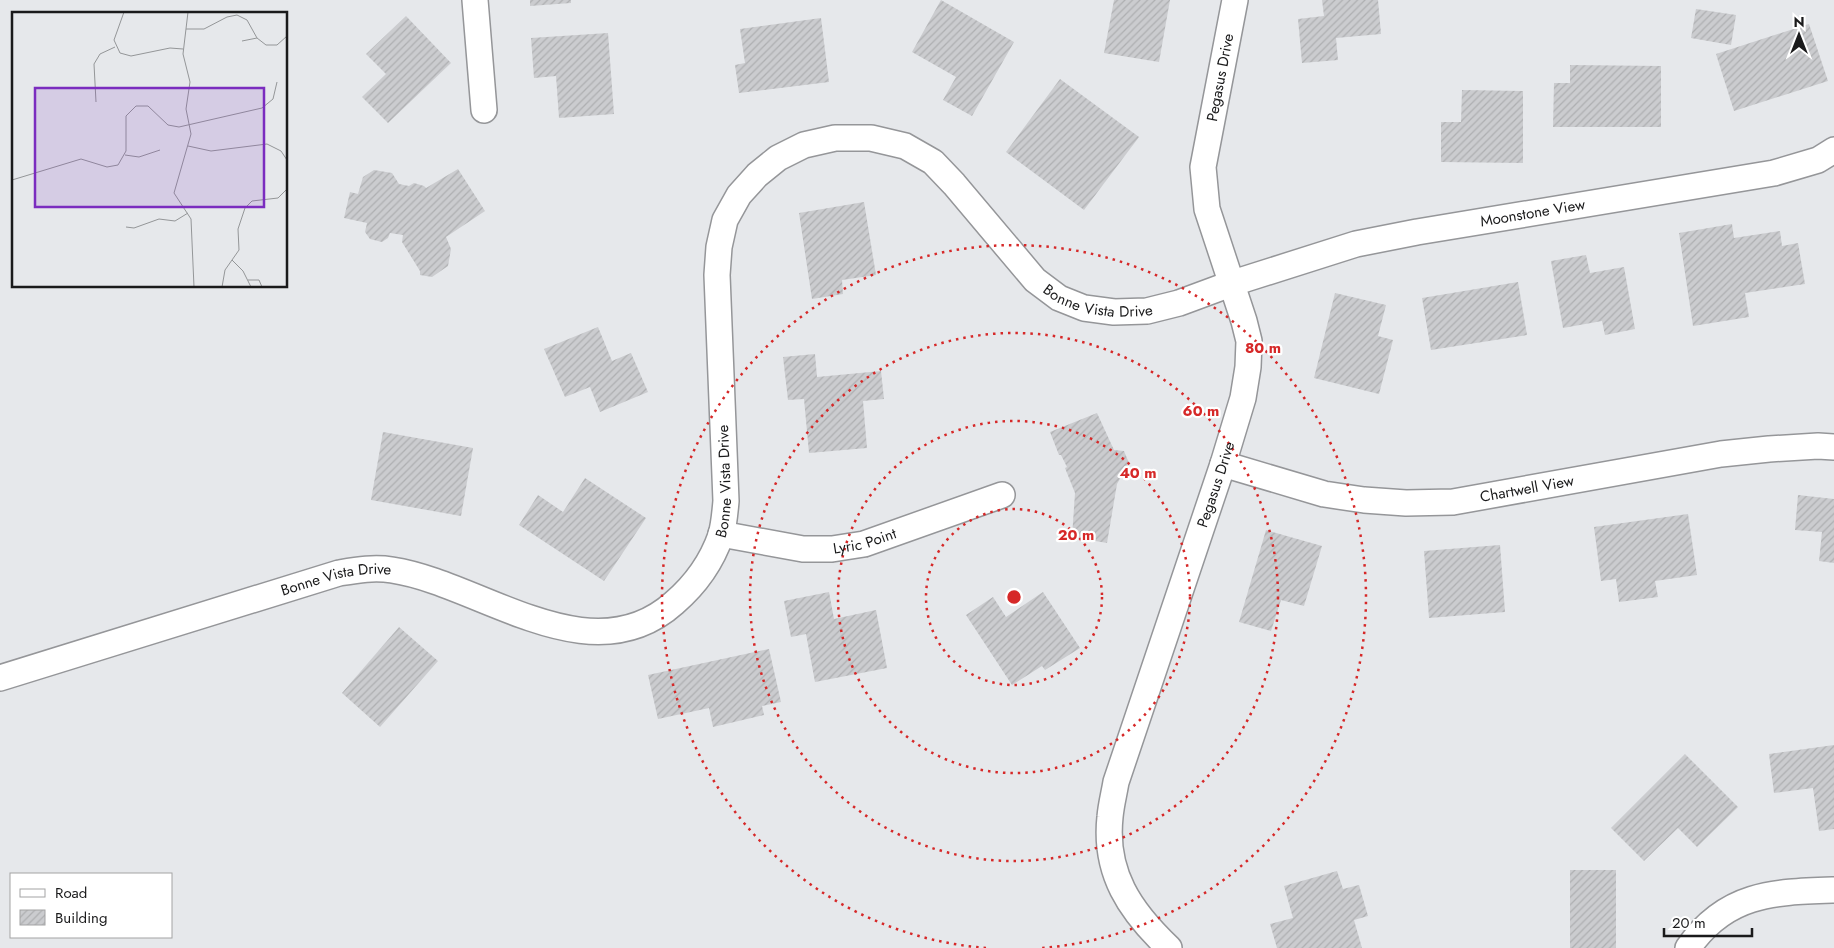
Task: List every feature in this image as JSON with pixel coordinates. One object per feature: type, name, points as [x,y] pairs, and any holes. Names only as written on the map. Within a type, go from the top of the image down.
[{"type":"street","points":[[475,0],[484,110]]},
{"type":"street","name":"Pegasus Drive","points":[[1169,948],[1131,906],[1118,883],[1112,864],[1109,842],[1110,816],[1116,782],[1223,464],[1243,398],[1248,367],[1249,341],[1233,283],[1207,209],[1203,167],[1235,0]]},
{"type":"street","name":"Bonne Vista Drive","points":[[0,678],[312,581],[364,568],[391,569],[420,576],[549,625],[575,630],[606,631],[637,626],[664,612],[689,590],[708,562],[721,534],[726,492],[717,275],[719,247],[725,220],[739,195],[757,175],[778,158],[804,145],[835,138],[871,138],[905,146],[932,162],[954,184],[1035,280],[1059,298],[1084,308],[1114,312],[1147,311],[1179,303],[1233,283]]},
{"type":"street","name":"Moonstone View","points":[[1233,283],[1356,244],[1417,232],[1774,173],[1818,160],[1834,150]]},
{"type":"street","name":"Chartwell View","points":[[1223,464],[1324,494],[1364,500],[1425,503],[1453,502],[1721,454],[1818,446],[1834,448]]},
{"type":"street","name":"Lyric Point","points":[[721,534],[803,549],[832,549],[864,544],[1002,494]]},
{"type":"street","points":[[1688,948],[1697,935],[1715,917],[1738,903],[1765,895],[1794,891],[1834,890]]},
{"type":"building","points":[[530,0],[571,0],[571,3],[530,6]]},
{"type":"building","points":[[941,0],[1014,42],[972,116],[943,100],[956,77],[912,52]]},
{"type":"building","points":[[1114,0],[1170,0],[1159,62],[1104,53]]},
{"type":"building","points":[[1322,0],[1378,0],[1381,34],[1336,38],[1338,60],[1302,63],[1298,19],[1324,16]]},
{"type":"building","points":[[1696,9],[1736,15],[1731,45],[1691,38]]},
{"type":"building","points":[[406,16],[451,63],[388,123],[362,97],[386,74],[366,54]]},
{"type":"building","points":[[821,18],[829,82],[739,93],[735,65],[745,63],[740,29]]},
{"type":"building","points":[[1809,24],[1828,81],[1734,111],[1716,54]]},
{"type":"building","points":[[608,33],[614,114],[559,118],[556,76],[534,78],[531,38]]},
{"type":"building","points":[[1570,65],[1661,66],[1661,127],[1553,127],[1554,83],[1570,83]]},
{"type":"building","points":[[1060,79],[1139,137],[1084,210],[1006,152]]},
{"type":"building","points":[[1462,90],[1523,91],[1523,163],[1441,162],[1441,122],[1461,122]]},
{"type":"building","points":[[458,169],[485,211],[446,237],[451,249],[448,266],[432,277],[420,275],[420,271],[402,242],[403,235],[390,233],[388,238],[382,242],[370,239],[365,232],[367,223],[344,218],[350,192],[358,194],[363,177],[374,170],[392,173],[399,184],[409,186],[414,183],[426,188]]},
{"type":"building","points":[[864,202],[876,275],[842,280],[843,294],[812,299],[799,213]]},
{"type":"building","points":[[1732,224],[1734,238],[1780,231],[1782,246],[1798,243],[1805,284],[1745,293],[1749,317],[1693,326],[1679,233]]},
{"type":"building","points":[[1586,255],[1590,273],[1624,267],[1635,329],[1605,335],[1602,321],[1563,328],[1551,261]]},
{"type":"building","points":[[1518,282],[1527,335],[1431,350],[1422,298]]},
{"type":"building","points":[[1335,293],[1386,305],[1378,336],[1393,340],[1379,394],[1314,378]]},
{"type":"building","points":[[598,327],[612,361],[631,353],[648,392],[600,412],[590,387],[565,397],[544,349]]},
{"type":"building","points":[[815,354],[817,377],[881,371],[884,399],[863,401],[867,448],[809,453],[804,399],[788,400],[783,357]]},
{"type":"building","points":[[1097,413],[1114,450],[1124,451],[1129,463],[1117,484],[1107,543],[1072,537],[1075,493],[1065,468],[1067,467],[1061,455],[1059,455],[1050,432]]},
{"type":"building","points":[[383,432],[473,448],[461,516],[371,500]]},
{"type":"building","points":[[585,478],[646,518],[604,581],[519,525],[538,495],[563,512]]},
{"type":"building","points":[[1798,495],[1834,499],[1834,563],[1819,561],[1822,532],[1795,530]]},
{"type":"building","points":[[1688,514],[1697,575],[1655,581],[1658,597],[1619,602],[1616,579],[1601,581],[1594,527]]},
{"type":"building","points":[[1266,530],[1322,546],[1304,606],[1281,600],[1271,631],[1239,622]]},
{"type":"building","points":[[1500,545],[1505,612],[1429,618],[1424,551]]},
{"type":"building","points":[[829,592],[834,619],[876,610],[887,668],[815,682],[806,634],[791,637],[784,601]]},
{"type":"building","points":[[1043,592],[1080,648],[1045,670],[1042,666],[1012,685],[966,615],[993,597],[1006,617]]},
{"type":"building","points":[[399,627],[438,661],[380,727],[342,693]]},
{"type":"building","points":[[769,649],[781,702],[762,706],[764,715],[713,727],[709,708],[658,719],[648,675]]},
{"type":"building","points":[[1834,745],[1834,829],[1819,831],[1813,788],[1774,793],[1769,754]]},
{"type":"building","points":[[1685,754],[1738,807],[1697,847],[1678,828],[1644,861],[1611,828]]},
{"type":"building","points":[[1570,870],[1616,870],[1616,948],[1570,948]]},
{"type":"building","points":[[1337,871],[1343,889],[1359,885],[1368,916],[1354,920],[1362,948],[1277,948],[1270,924],[1293,918],[1284,886]]}]
